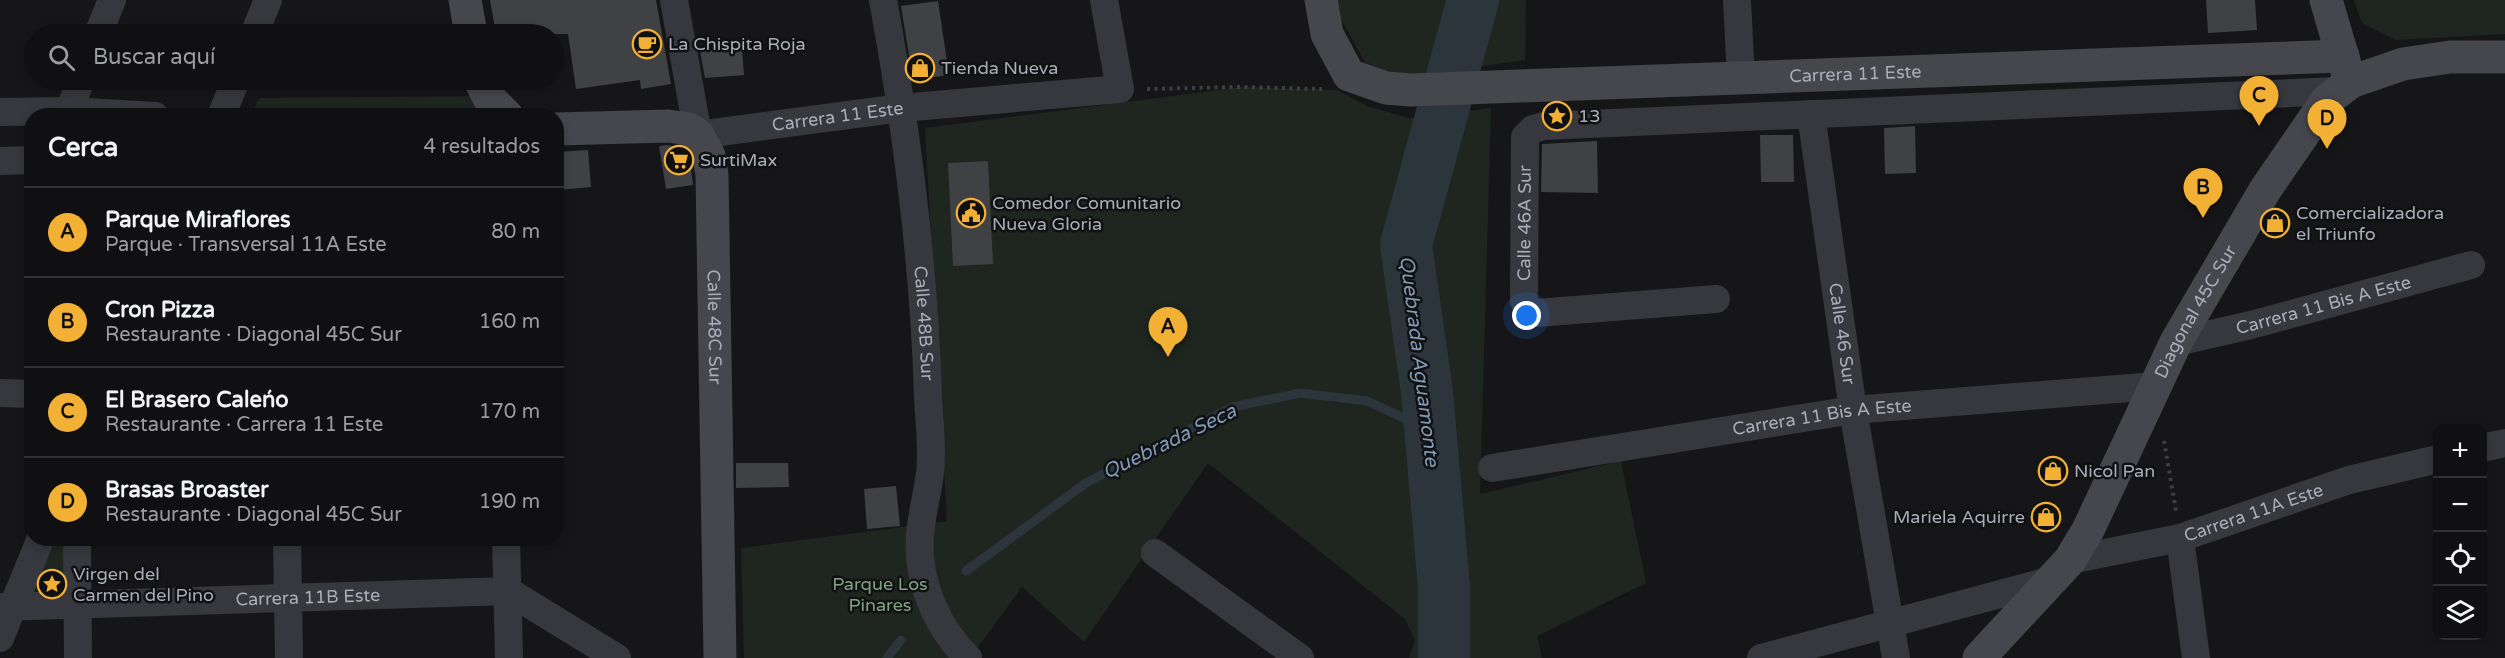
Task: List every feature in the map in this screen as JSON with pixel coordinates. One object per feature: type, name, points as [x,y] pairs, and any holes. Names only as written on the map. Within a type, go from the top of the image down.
[{"type":"street","points":[[102,24],[112,0]]},
{"type":"street","points":[[258,24],[268,0]]},
{"type":"street","points":[[465,0],[469,24]]},
{"type":"street","name":"Calle 48C Sur","points":[[674,0],[698,135],[707,150],[712,175],[720,658]]},
{"type":"street","name":"Calle 48B Sur","points":[[883,0],[901,108],[925,307],[930,473],[919,525],[919,550],[929,597],[959,649]]},
{"type":"street","points":[[1104,0],[1120,89]]},
{"type":"street","points":[[1321,0],[1327,34],[1337,56],[1349,75],[1367,83]]},
{"type":"street","points":[[1737,0],[1741,79]]},
{"type":"street","points":[[2326,0],[2343,77]]},
{"type":"street","name":"Carrera 11 Este","points":[[1533,129],[1544,126],[1811,114],[2343,77],[2419,60],[2450,57],[2505,57]]},
{"type":"street","name":"Carrera 11 Este","points":[[1367,83],[1411,90],[1741,79],[2343,77]]},
{"type":"street","name":"Diagonal 45C Sur","points":[[1979,658],[2063,569],[2088,530],[2176,342],[2265,190],[2343,77]]},
{"type":"street","name":"Carrera 11 Este","points":[[564,129],[668,126],[689,129],[698,135],[901,108],[1120,89]]},
{"type":"street","points":[[70,108],[77,90]]},
{"type":"street","points":[[224,108],[232,90]]},
{"type":"street","points":[[485,90],[497,108]]},
{"type":"street","points":[[0,112],[24,112]]},
{"type":"street","name":"Calle 46 Sur","points":[[1811,114],[1853,410],[1896,658]]},
{"type":"street","name":"Calle 46A Sur","points":[[1533,129],[1525,137],[1524,302],[1529,309],[1536,313],[1716,299]]},
{"type":"street","points":[[0,161],[24,160]]},
{"type":"street","name":"Carrera 11 Bis A Este","points":[[2176,342],[2251,325],[2471,265]]},
{"type":"street","name":"Carrera 11 Bis A Este","points":[[1492,468],[1853,410],[2155,387]]},
{"type":"street","points":[[0,393],[24,394]]},
{"type":"street","points":[[2487,447],[2505,443]]},
{"type":"street","name":"Carrera 11A Este","points":[[1761,658],[1890,623],[2063,569],[2180,538],[2349,480],[2433,460]]},
{"type":"street","points":[[2180,538],[2196,658]]},
{"type":"street","points":[[0,638],[6,607],[37,546]]},
{"type":"street","points":[[76,546],[78,658]]},
{"type":"street","points":[[288,546],[289,658]]},
{"type":"street","points":[[507,546],[509,658]]},
{"type":"street","points":[[1155,553],[1300,658]]},
{"type":"street","points":[[508,591],[617,658]]},
{"type":"street","name":"Carrera 11B Este","points":[[6,607],[508,591]]},
{"type":"path","points":[[1120,89],[1242,87],[1337,90],[1367,83]]},
{"type":"path","points":[[2163,433],[2180,538]]},
{"type":"green space","points":[[1335,0],[1526,0],[1525,60],[1402,78],[1365,62],[1336,10]]},
{"type":"green space","points":[[2354,0],[2505,0],[2505,34],[2396,40],[2362,23]]},
{"type":"green space","name":"Parque Los Pinares","points":[[1242,87],[1337,90],[1367,106],[1409,118],[1491,108],[1480,494],[1621,461],[1646,583],[1537,636],[1542,658],[1409,658],[1415,641],[1405,619],[1208,463],[1084,642],[1022,587],[970,658],[744,658],[741,548],[947,521],[925,128]]},
{"type":"green space","points":[[470,96],[476,108],[255,108],[259,98]]},
{"type":"green space","points":[[53,546],[66,546],[67,589],[34,590]]},
{"type":"building","points":[[490,0],[656,0],[671,84],[641,89],[640,80],[576,89],[568,34],[564,34],[564,24],[494,24]]},
{"type":"building","points":[[2206,0],[2255,0],[2257,30],[2208,33]]},
{"type":"building","points":[[938,1],[949,75],[913,80],[901,6]]},
{"type":"building","points":[[742,48],[744,75],[705,78],[700,51]]},
{"type":"building","points":[[1915,126],[1916,173],[1885,174],[1884,128]]},
{"type":"building","points":[[1760,135],[1793,135],[1794,182],[1761,182]]},
{"type":"building","points":[[1597,141],[1598,193],[1541,192],[1542,144]]},
{"type":"building","points":[[659,146],[684,148],[690,160],[693,185],[666,189]]},
{"type":"building","points":[[588,150],[591,187],[564,189],[564,152]]},
{"type":"building","name":"Comedor Comunitario Nueva Gloria","points":[[988,161],[993,264],[953,266],[948,163]]},
{"type":"building","points":[[736,463],[788,463],[789,487],[736,488]]},
{"type":"building","points":[[896,486],[900,526],[867,529],[864,489]]},
{"type":"waterway","name":"Quebrada Aguamonte","points":[[1444,658],[1444,587],[1427,392],[1406,245],[1473,0]]},
{"type":"waterway","name":"Quebrada Seca","points":[[966,571],[1086,483],[1232,407],[1301,393],[1367,401],[1431,431]]},
{"type":"waterway","name":"Quebrada Seca","points":[[887,658],[901,640]]},
{"type":"place","name":"La Chispita Roja","points":[[647,44]]},
{"type":"place","name":"Tienda Nueva","points":[[920,68]]},
{"type":"place","name":"13","points":[[1557,116]]},
{"type":"place","name":"El Brasero Caleńo","points":[[2259,126]]},
{"type":"place","name":"Brasas Broaster","points":[[2327,149]]},
{"type":"place","name":"SurtiMax","points":[[679,160]]},
{"type":"place","name":"Comedor Comunitario Nueva Gloria","points":[[971,213]]},
{"type":"place","name":"Cron Pizza","points":[[2203,218]]},
{"type":"place","name":"Comercializadora el Triunfo","points":[[2275,223]]},
{"type":"place","name":"Parque Miraflores","points":[[1168,357]]},
{"type":"place","name":"Nicol Pan","points":[[2053,471]]},
{"type":"place","name":"Mariela Aquirre","points":[[2046,517]]},
{"type":"place","name":"Virgen del Carmen del Pino","points":[[52,584]]}]
